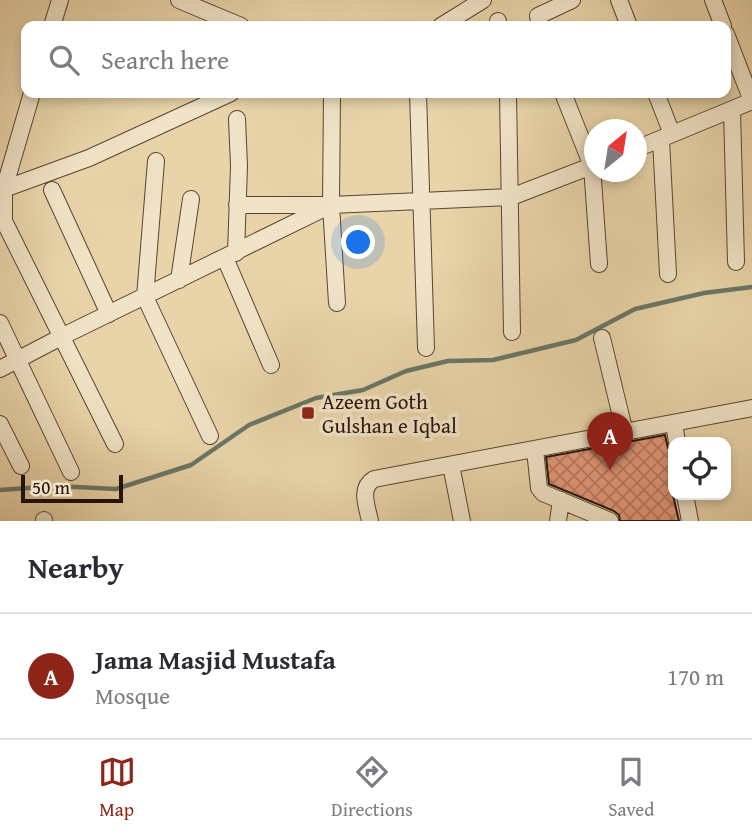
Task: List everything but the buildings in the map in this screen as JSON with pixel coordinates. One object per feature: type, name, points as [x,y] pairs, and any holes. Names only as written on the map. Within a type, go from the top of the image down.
[{"type":"street","points":[[54,21],[60,0]]},
{"type":"street","points":[[179,0],[230,21]]},
{"type":"street","points":[[449,21],[483,0]]},
{"type":"street","points":[[539,21],[538,16],[572,0]]},
{"type":"street","points":[[619,0],[627,21]]},
{"type":"street","points":[[713,0],[721,21]]},
{"type":"street","points":[[647,145],[752,101],[731,47]]},
{"type":"street","points":[[31,98],[4,189],[4,221],[115,444]]},
{"type":"street","points":[[4,189],[89,158],[220,98]]},
{"type":"street","points":[[332,98],[331,205],[337,303]]},
{"type":"street","points":[[418,98],[426,348]]},
{"type":"street","points":[[508,98],[512,332]]},
{"type":"street","points":[[565,98],[584,143]]},
{"type":"street","points":[[657,98],[666,137],[668,274]]},
{"type":"street","points":[[732,110],[736,262]]},
{"type":"street","points":[[237,119],[237,205],[230,256],[271,365]]},
{"type":"street","points":[[156,161],[145,297],[210,436]]},
{"type":"street","points":[[237,205],[331,205],[511,197],[584,169]]},
{"type":"street","points":[[594,182],[600,264]]},
{"type":"street","points":[[52,190],[109,314]]},
{"type":"street","points":[[178,281],[191,199]]},
{"type":"street","points":[[0,369],[331,205]]},
{"type":"street","points":[[0,323],[71,472]]},
{"type":"street","points":[[602,338],[625,433]]},
{"type":"street","points":[[370,521],[364,489],[367,483],[374,479],[752,408]]},
{"type":"street","points":[[674,423],[676,437]]},
{"type":"street","points":[[0,424],[21,466]]},
{"type":"street","points":[[535,450],[540,488],[543,492],[610,521]]},
{"type":"street","points":[[450,465],[462,521]]},
{"type":"street","points":[[558,521],[561,500]]},
{"type":"street","points":[[686,500],[690,521]]},
{"type":"waterway","points":[[0,490],[56,486],[116,489],[191,465],[249,425],[316,398],[363,390],[406,371],[448,361],[493,360],[576,340],[635,309],[704,293],[752,287]]},
{"type":"place","name":"Azeem Goth Gulshan e Iqbal","points":[[308,413]]},
{"type":"place","name":"Jama Masjid Mustafa","points":[[610,470]]}]
